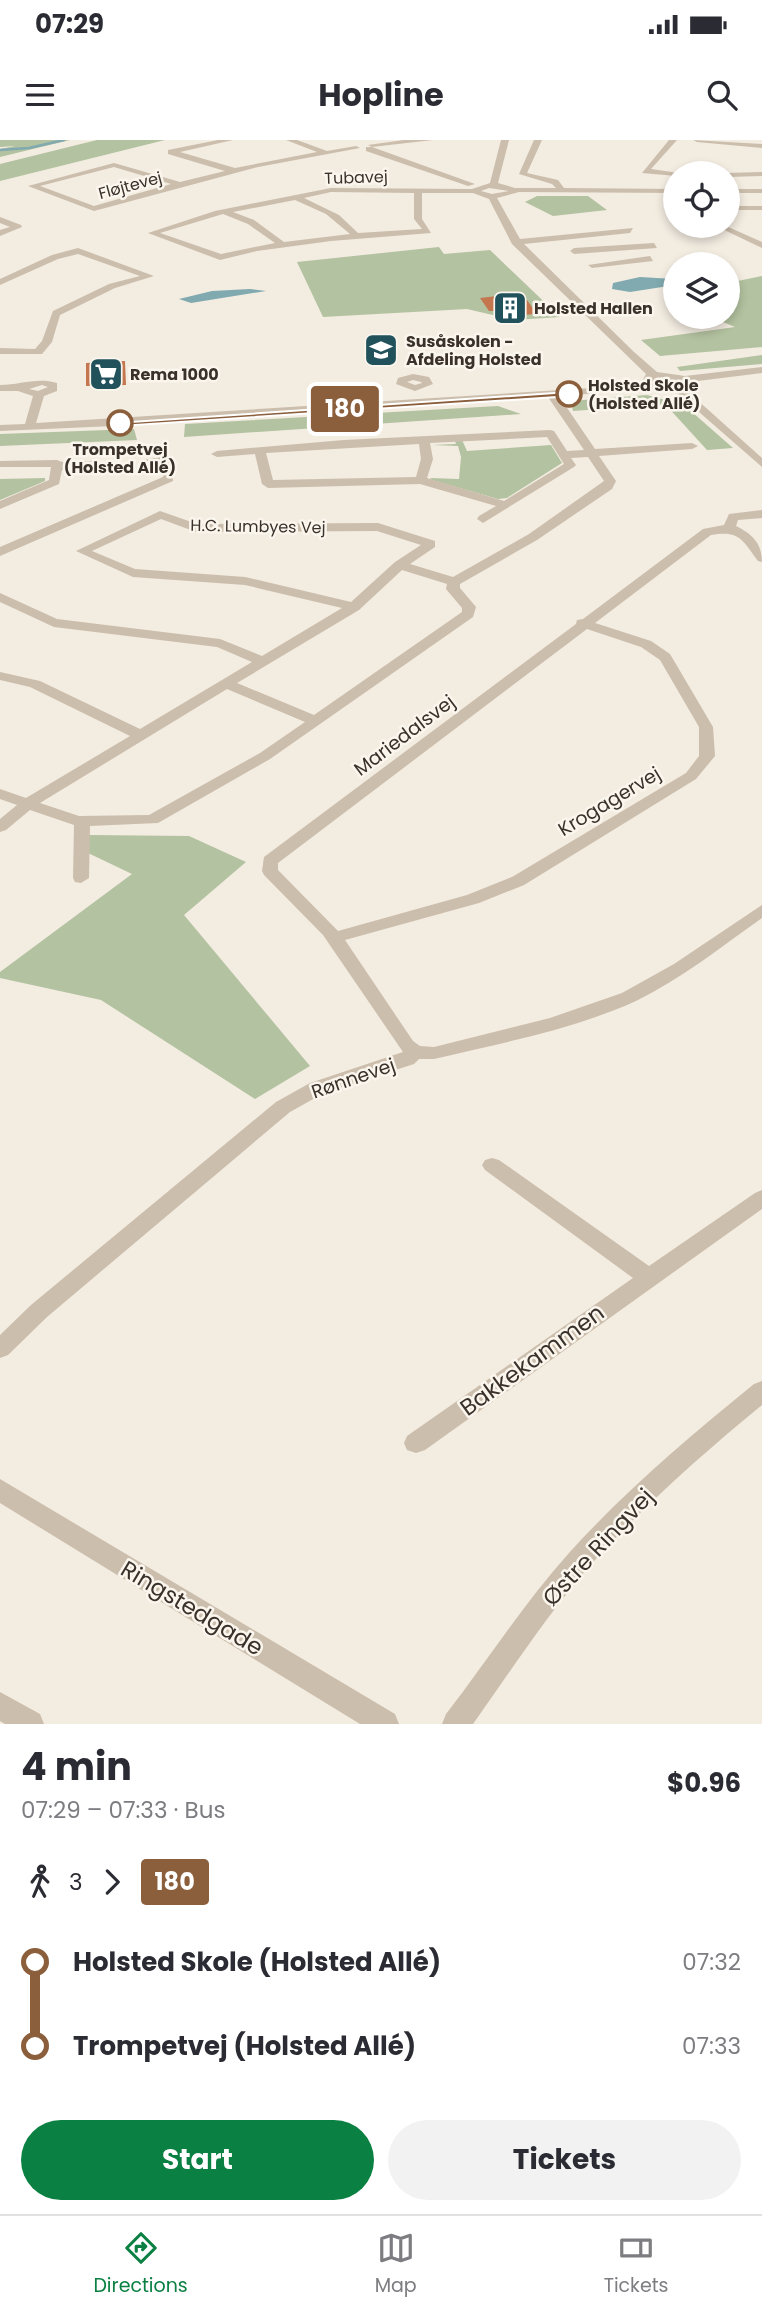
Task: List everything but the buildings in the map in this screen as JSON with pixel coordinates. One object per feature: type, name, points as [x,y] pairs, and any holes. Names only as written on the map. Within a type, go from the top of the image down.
[{"type":"street","name":"Fløjtevej","points":[[229,140],[171,152],[235,171]]},
{"type":"street","name":"Fløjtevej","points":[[290,140],[326,153]]},
{"type":"street","points":[[346,140],[357,146],[370,147],[403,140],[429,140]]},
{"type":"street","points":[[493,185],[505,140]]},
{"type":"street","points":[[538,140],[523,174],[555,182],[559,184],[560,191]]},
{"type":"street","points":[[663,173],[645,171],[673,140]]},
{"type":"street","points":[[697,140],[762,146]]},
{"type":"street","name":"Fløjtevej","points":[[180,184],[114,165],[32,186],[94,209],[180,184],[357,146]]},
{"type":"street","points":[[370,147],[478,188],[492,197],[515,242],[593,316],[629,355],[655,375],[682,384],[762,464]]},
{"type":"street","points":[[740,174],[762,174]]},
{"type":"street","points":[[478,188],[493,185],[515,190],[663,191]]},
{"type":"street","name":"Tubavej","points":[[418,190],[418,219],[428,231],[282,244],[220,257],[152,233],[226,212],[342,190],[478,188]]},
{"type":"street","points":[[492,197],[510,195],[515,190]]},
{"type":"street","points":[[740,191],[762,191]]},
{"type":"street","name":"Tubavej","points":[[295,197],[320,207],[347,223],[356,236]]},
{"type":"street","points":[[740,208],[762,208]]},
{"type":"street","points":[[226,212],[251,222],[282,244]]},
{"type":"street","points":[[0,220],[18,227],[0,233]]},
{"type":"street","points":[[515,242],[630,230]]},
{"type":"street","points":[[740,236],[762,246]]},
{"type":"street","points":[[558,239],[602,273]]},
{"type":"street","points":[[574,251],[654,246]]},
{"type":"street","points":[[0,282],[55,257],[78,251],[149,276],[112,286],[56,313],[47,342],[29,428]]},
{"type":"street","points":[[592,265],[650,259]]},
{"type":"street","points":[[0,351],[41,372]]},
{"type":"street","points":[[0,428],[553,396],[682,384],[762,370]]},
{"type":"street","points":[[0,388],[22,388],[41,372]]},
{"type":"street","points":[[650,387],[644,380],[655,375]]},
{"type":"street","points":[[420,387],[437,403]]},
{"type":"street","points":[[400,565],[454,582],[533,537],[608,486],[610,481],[553,396]]},
{"type":"street","points":[[217,454],[344,443],[550,433],[570,465],[483,519]]},
{"type":"street","points":[[421,480],[427,458],[424,440]]},
{"type":"street","points":[[741,443],[755,442]]},
{"type":"street","points":[[564,455],[692,446]]},
{"type":"street","points":[[260,451],[268,484],[421,480],[506,505]]},
{"type":"street","points":[[0,552],[169,479],[164,459],[150,460]]},
{"type":"street","points":[[0,464],[57,463],[55,482],[0,505]]},
{"type":"street","points":[[57,467],[99,465]]},
{"type":"street","name":"Mariedalsvej","points":[[415,1052],[406,1045],[337,937],[304,898],[270,871],[270,861],[582,623],[707,532],[729,528],[733,517],[762,514]]},
{"type":"street","name":"H.C. Lumbyes Vej","points":[[0,827],[30,802],[354,607],[400,565],[431,544],[378,527],[196,528],[160,515],[82,551],[133,573],[245,581],[354,607]]},
{"type":"street","points":[[729,528],[745,535],[762,558]]},
{"type":"street","points":[[0,794],[30,802],[82,822],[152,820],[265,756],[468,614],[469,607],[453,589],[454,582]]},
{"type":"street","points":[[0,597],[54,623],[220,643],[264,662]]},
{"type":"street","name":"Krogagervej","points":[[337,937],[473,899],[518,881],[691,776],[707,756],[706,727],[665,657],[646,644],[582,623]]},
{"type":"street","points":[[0,676],[35,684],[140,735]]},
{"type":"street","points":[[227,684],[316,722]]},
{"type":"street","points":[[81,878],[82,822]]},
{"type":"street","name":"Rønnevej","points":[[0,1349],[39,1311],[282,1107],[317,1088],[407,1059],[415,1052],[434,1053],[579,1017],[630,996],[674,972],[762,910]]},
{"type":"street","points":[[492,1165],[648,1277]]},
{"type":"street","name":"Bakkekammen","points":[[415,1443],[762,1198]]},
{"type":"street","name":"Østre Ringvej","points":[[456,1724],[555,1589],[600,1539],[707,1435],[762,1391]]},
{"type":"street","name":"Ringstedgade","points":[[0,1490],[385,1724]]},
{"type":"street","points":[[0,1705],[30,1724]]},
{"type":"green space","points":[[0,140],[70,140],[0,157],[0,149],[15,146],[0,147]]},
{"type":"green space","points":[[97,140],[165,140],[0,181],[0,164]]},
{"type":"green space","points":[[537,196],[588,196],[607,210],[553,216],[525,202]]},
{"type":"green space","points":[[439,247],[444,254],[490,250],[560,317],[514,320],[467,309],[323,317],[297,262]]},
{"type":"green space","points":[[762,276],[762,347],[660,356],[641,340],[721,329],[740,329],[740,281]]},
{"type":"green space","points":[[762,355],[762,364],[680,371],[677,367]]},
{"type":"green space","points":[[647,395],[684,405],[733,448],[707,450],[665,404],[573,411],[571,401]]},
{"type":"green space","points":[[498,406],[521,414],[184,437],[185,424]]},
{"type":"green space","points":[[134,429],[137,440],[0,446],[0,434]]},
{"type":"green space","points":[[462,440],[467,451],[551,445],[562,463],[507,498],[498,499],[432,480],[430,478],[459,479],[461,457],[458,446],[432,445],[456,444],[455,441]]},
{"type":"green space","points":[[45,478],[45,481],[0,500],[0,479]]},
{"type":"green space","points":[[89,835],[189,836],[246,862],[184,915],[310,1066],[255,1099],[101,1000],[0,978],[0,972],[132,874],[88,853]]},
{"type":"water","points":[[640,277],[663,278],[663,287],[630,292],[612,289],[613,283]]},
{"type":"water","points":[[212,291],[266,291],[191,303],[179,299]]},
{"type":"waterway","points":[[0,150],[29,148],[64,140]]},
{"type":"bus line","name":"180","points":[[120,423],[569,394]]},
{"type":"place","name":"Holsted Hallen","points":[[510,308]]},
{"type":"place","name":"Susåskolen - Afdeling Holsted","points":[[381,350]]},
{"type":"place","name":"Rema 1000","points":[[106,374]]},
{"type":"place","name":"Holsted Skole (Holsted Allé)","points":[[569,394]]},
{"type":"place","name":"Trompetvej (Holsted Allé)","points":[[120,423]]}]
